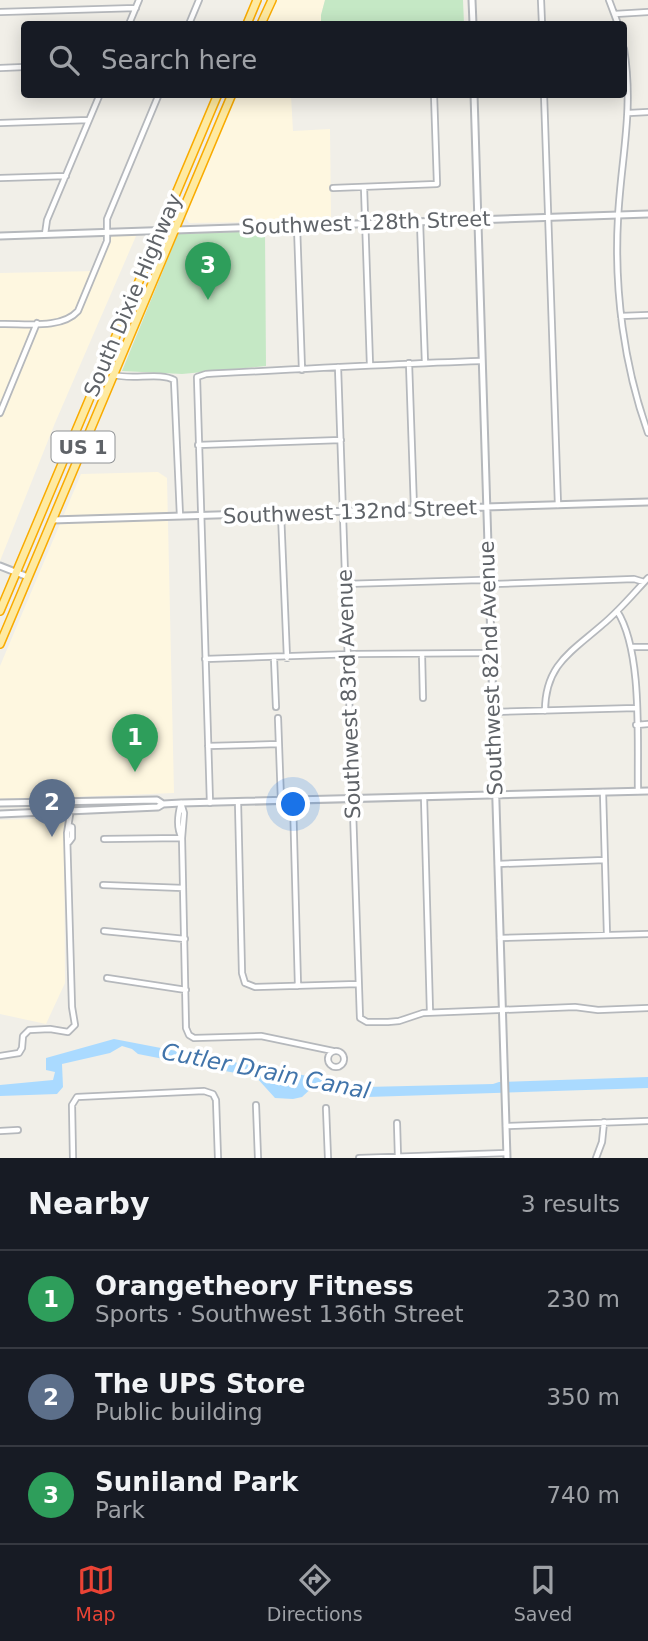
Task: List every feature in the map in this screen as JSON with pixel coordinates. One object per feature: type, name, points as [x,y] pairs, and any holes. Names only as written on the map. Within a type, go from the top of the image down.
[{"type":"highway","points":[[248,21],[257,0]]},
{"type":"highway","points":[[262,21],[272,0]]},
{"type":"highway","name":"South Dixie Highway","points":[[0,611],[216,98]]},
{"type":"highway","name":"South Dixie Highway","points":[[0,644],[230,98]]},
{"type":"highway","points":[[204,127],[216,132]]},
{"type":"highway","points":[[101,370],[114,375]]},
{"type":"highway","points":[[41,514],[52,520]]},
{"type":"street","points":[[130,21],[139,0]]},
{"type":"street","points":[[190,21],[199,0]]},
{"type":"street","points":[[472,0],[472,21]]},
{"type":"street","points":[[541,0],[542,21]]},
{"type":"street","points":[[610,0],[617,21]]},
{"type":"street","points":[[0,12],[136,8]]},
{"type":"street","points":[[615,14],[648,12]]},
{"type":"street","points":[[0,68],[21,67]]},
{"type":"street","points":[[627,87],[629,113],[618,215],[618,278],[621,316],[633,381],[645,415],[648,433]]},
{"type":"street","points":[[45,234],[47,220],[98,98]]},
{"type":"street","points":[[0,324],[68,319],[80,307],[107,241],[107,219],[157,98]]},
{"type":"street","points":[[333,188],[437,184],[434,98]]},
{"type":"street","name":"Southwest 82nd Avenue","points":[[474,98],[507,1156]]},
{"type":"street","points":[[544,98],[558,505]]},
{"type":"street","points":[[629,113],[648,112]]},
{"type":"street","points":[[0,123],[89,120]]},
{"type":"street","points":[[0,178],[66,176]]},
{"type":"street","points":[[364,187],[370,365]]},
{"type":"street","name":"Southwest 128th Street","points":[[0,236],[648,214]]},
{"type":"street","points":[[420,222],[425,363]]},
{"type":"street","points":[[297,226],[302,370]]},
{"type":"street","points":[[621,316],[648,315]]},
{"type":"street","points":[[0,413],[37,323]]},
{"type":"street","points":[[210,803],[196,382],[199,376],[481,361]]},
{"type":"street","points":[[410,363],[414,510]]},
{"type":"street","name":"Southwest 83rd Avenue","points":[[338,367],[358,1013],[362,1020],[394,1021],[430,1012]]},
{"type":"street","points":[[114,375],[173,379],[180,517]]},
{"type":"street","points":[[198,445],[341,440]]},
{"type":"street","name":"Southwest 132nd Street","points":[[52,520],[648,502]]},
{"type":"street","points":[[281,514],[287,658]]},
{"type":"street","points":[[0,566],[28,577]]},
{"type":"street","points":[[345,584],[480,580],[646,580]]},
{"type":"street","points":[[545,711],[548,684],[558,665],[617,611],[646,580]]},
{"type":"street","points":[[617,611],[632,647],[638,791]]},
{"type":"street","points":[[632,647],[648,647]]},
{"type":"street","points":[[205,659],[491,653]]},
{"type":"street","points":[[422,654],[424,698]]},
{"type":"street","points":[[274,658],[276,707]]},
{"type":"street","points":[[493,712],[636,708]]},
{"type":"street","points":[[278,718],[281,801]]},
{"type":"street","points":[[636,724],[648,724]]},
{"type":"street","points":[[208,746],[279,744]]},
{"type":"street","points":[[0,814],[158,807],[181,803],[648,790]]},
{"type":"street","points":[[603,792],[607,935]]},
{"type":"street","points":[[424,797],[430,1012],[575,1007],[598,1010],[648,1008]]},
{"type":"street","points":[[0,803],[157,800],[163,804]]},
{"type":"street","points":[[293,801],[298,986]]},
{"type":"street","points":[[238,802],[242,973],[245,983],[255,987],[358,984]]},
{"type":"street","points":[[0,1056],[19,1054],[23,1036],[29,1030],[68,1032],[74,1027],[69,843],[72,827],[69,826],[68,803]]},
{"type":"street","points":[[181,803],[178,832],[182,838],[186,1030],[190,1037],[261,1036],[322,1047],[333,1052]]},
{"type":"street","points":[[104,839],[182,838]]},
{"type":"street","points":[[498,864],[605,860]]},
{"type":"street","points":[[103,885],[183,888]]},
{"type":"street","points":[[104,931],[185,939]]},
{"type":"street","points":[[500,938],[648,933]]},
{"type":"street","points":[[107,978],[186,990]]},
{"type":"street","points":[[73,1158],[72,1105],[75,1098],[82,1095],[204,1091],[213,1094],[216,1102],[218,1158]]},
{"type":"street","points":[[256,1105],[258,1158]]},
{"type":"street","points":[[326,1108],[328,1158]]},
{"type":"street","points":[[506,1126],[648,1121]]},
{"type":"street","points":[[596,1158],[602,1143],[604,1122]]},
{"type":"street","points":[[397,1123],[398,1157]]},
{"type":"street","points":[[0,1131],[18,1130]]},
{"type":"street","points":[[361,1158],[507,1156]]},
{"type":"shaded area","points":[[276,0],[325,0],[321,21],[267,21]]},
{"type":"shaded area","points":[[234,98],[291,98],[293,131],[330,129],[331,217],[325,221],[189,223],[185,216]]},
{"type":"shaded area","points":[[112,236],[136,236],[55,423],[0,561],[0,273],[97,271]]},
{"type":"shaded area","points":[[158,472],[167,478],[174,793],[0,800],[0,666],[81,474]]},
{"type":"shaded area","points":[[64,818],[65,983],[46,1024],[0,1014],[0,820]]},
{"type":"green space","points":[[325,0],[463,0],[464,21],[321,21]]},
{"type":"green space","points":[[265,231],[266,366],[182,374],[122,371],[178,234]]},
{"type":"water","name":"Cutler Drain Canal","points":[[114,1039],[365,1087],[648,1077],[648,1088],[367,1097],[336,1092],[325,1085],[316,1084],[302,1097],[275,1098],[256,1077],[138,1054],[122,1046],[110,1053],[62,1064],[63,1087],[57,1094],[0,1096],[0,1085],[53,1080],[55,1072],[46,1070],[46,1058]]},
{"type":"place","name":"Suniland Park","points":[[208,300]]},
{"type":"place","name":"Orangetheory Fitness","points":[[135,772]]},
{"type":"place","name":"The UPS Store","points":[[52,837]]}]
